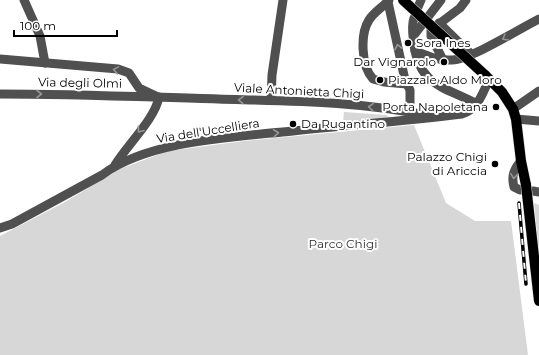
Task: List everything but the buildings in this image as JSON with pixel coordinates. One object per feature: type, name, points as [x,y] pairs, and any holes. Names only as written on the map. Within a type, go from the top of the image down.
[{"type":"main road","points":[[404,0],[487,77],[502,92],[513,109],[516,119],[521,161],[529,189],[539,301]]},
{"type":"street","points":[[24,0],[40,36],[45,63]]},
{"type":"street","points":[[271,100],[272,75],[283,0]]},
{"type":"street","points":[[414,35],[440,0]]},
{"type":"street","points":[[442,60],[430,33],[439,23],[460,8],[466,0]]},
{"type":"street","points":[[407,84],[384,82],[373,79],[370,76],[364,52],[365,29],[372,16],[389,1],[411,98],[410,112]]},
{"type":"street","points":[[414,18],[412,23],[415,52],[419,66],[425,76],[433,83],[477,104],[487,77]]},
{"type":"street","points":[[415,52],[442,60],[453,60],[494,44],[539,19]]},
{"type":"street","points":[[439,23],[471,54]]},
{"type":"street","points":[[0,58],[118,69],[129,73],[139,88],[159,97],[157,106],[124,150],[115,165]]},
{"type":"street","points":[[513,109],[535,96],[539,91]]},
{"type":"street","name":"Via degli Olmi","points":[[0,94],[76,94],[159,97]]},
{"type":"street","name":"Viale Antonietta Chigi","points":[[159,97],[271,100],[388,109],[437,117]]},
{"type":"street","name":"Via dell'Uccelliera","points":[[0,228],[12,224],[102,175],[115,165],[165,148],[214,140],[389,123],[462,114],[471,110],[477,104]]},
{"type":"street","points":[[388,109],[393,113],[394,118],[389,123]]},
{"type":"street","points":[[516,119],[539,121]]},
{"type":"green space","points":[[344,112],[386,115],[389,117],[343,122]]},
{"type":"green space","name":"Parco Chigi","points":[[414,125],[446,203],[475,221],[511,221],[528,355],[0,355],[0,236],[65,202],[120,169],[168,151],[244,141]]},
{"type":"green space","points":[[534,203],[539,205],[539,251]]},
{"type":"railway","points":[[519,203],[526,284]]},
{"type":"place","name":"Sora Ines","points":[[408,43]]},
{"type":"place","name":"Dar Vignarolo","points":[[444,62]]},
{"type":"place","name":"Piazzale Aldo Moro","points":[[380,80]]},
{"type":"place","name":"Porta Napoletana","points":[[496,107]]},
{"type":"place","name":"Da Rugantino","points":[[293,124]]},
{"type":"place","name":"Palazzo Chigi di Ariccia","points":[[495,164]]}]
